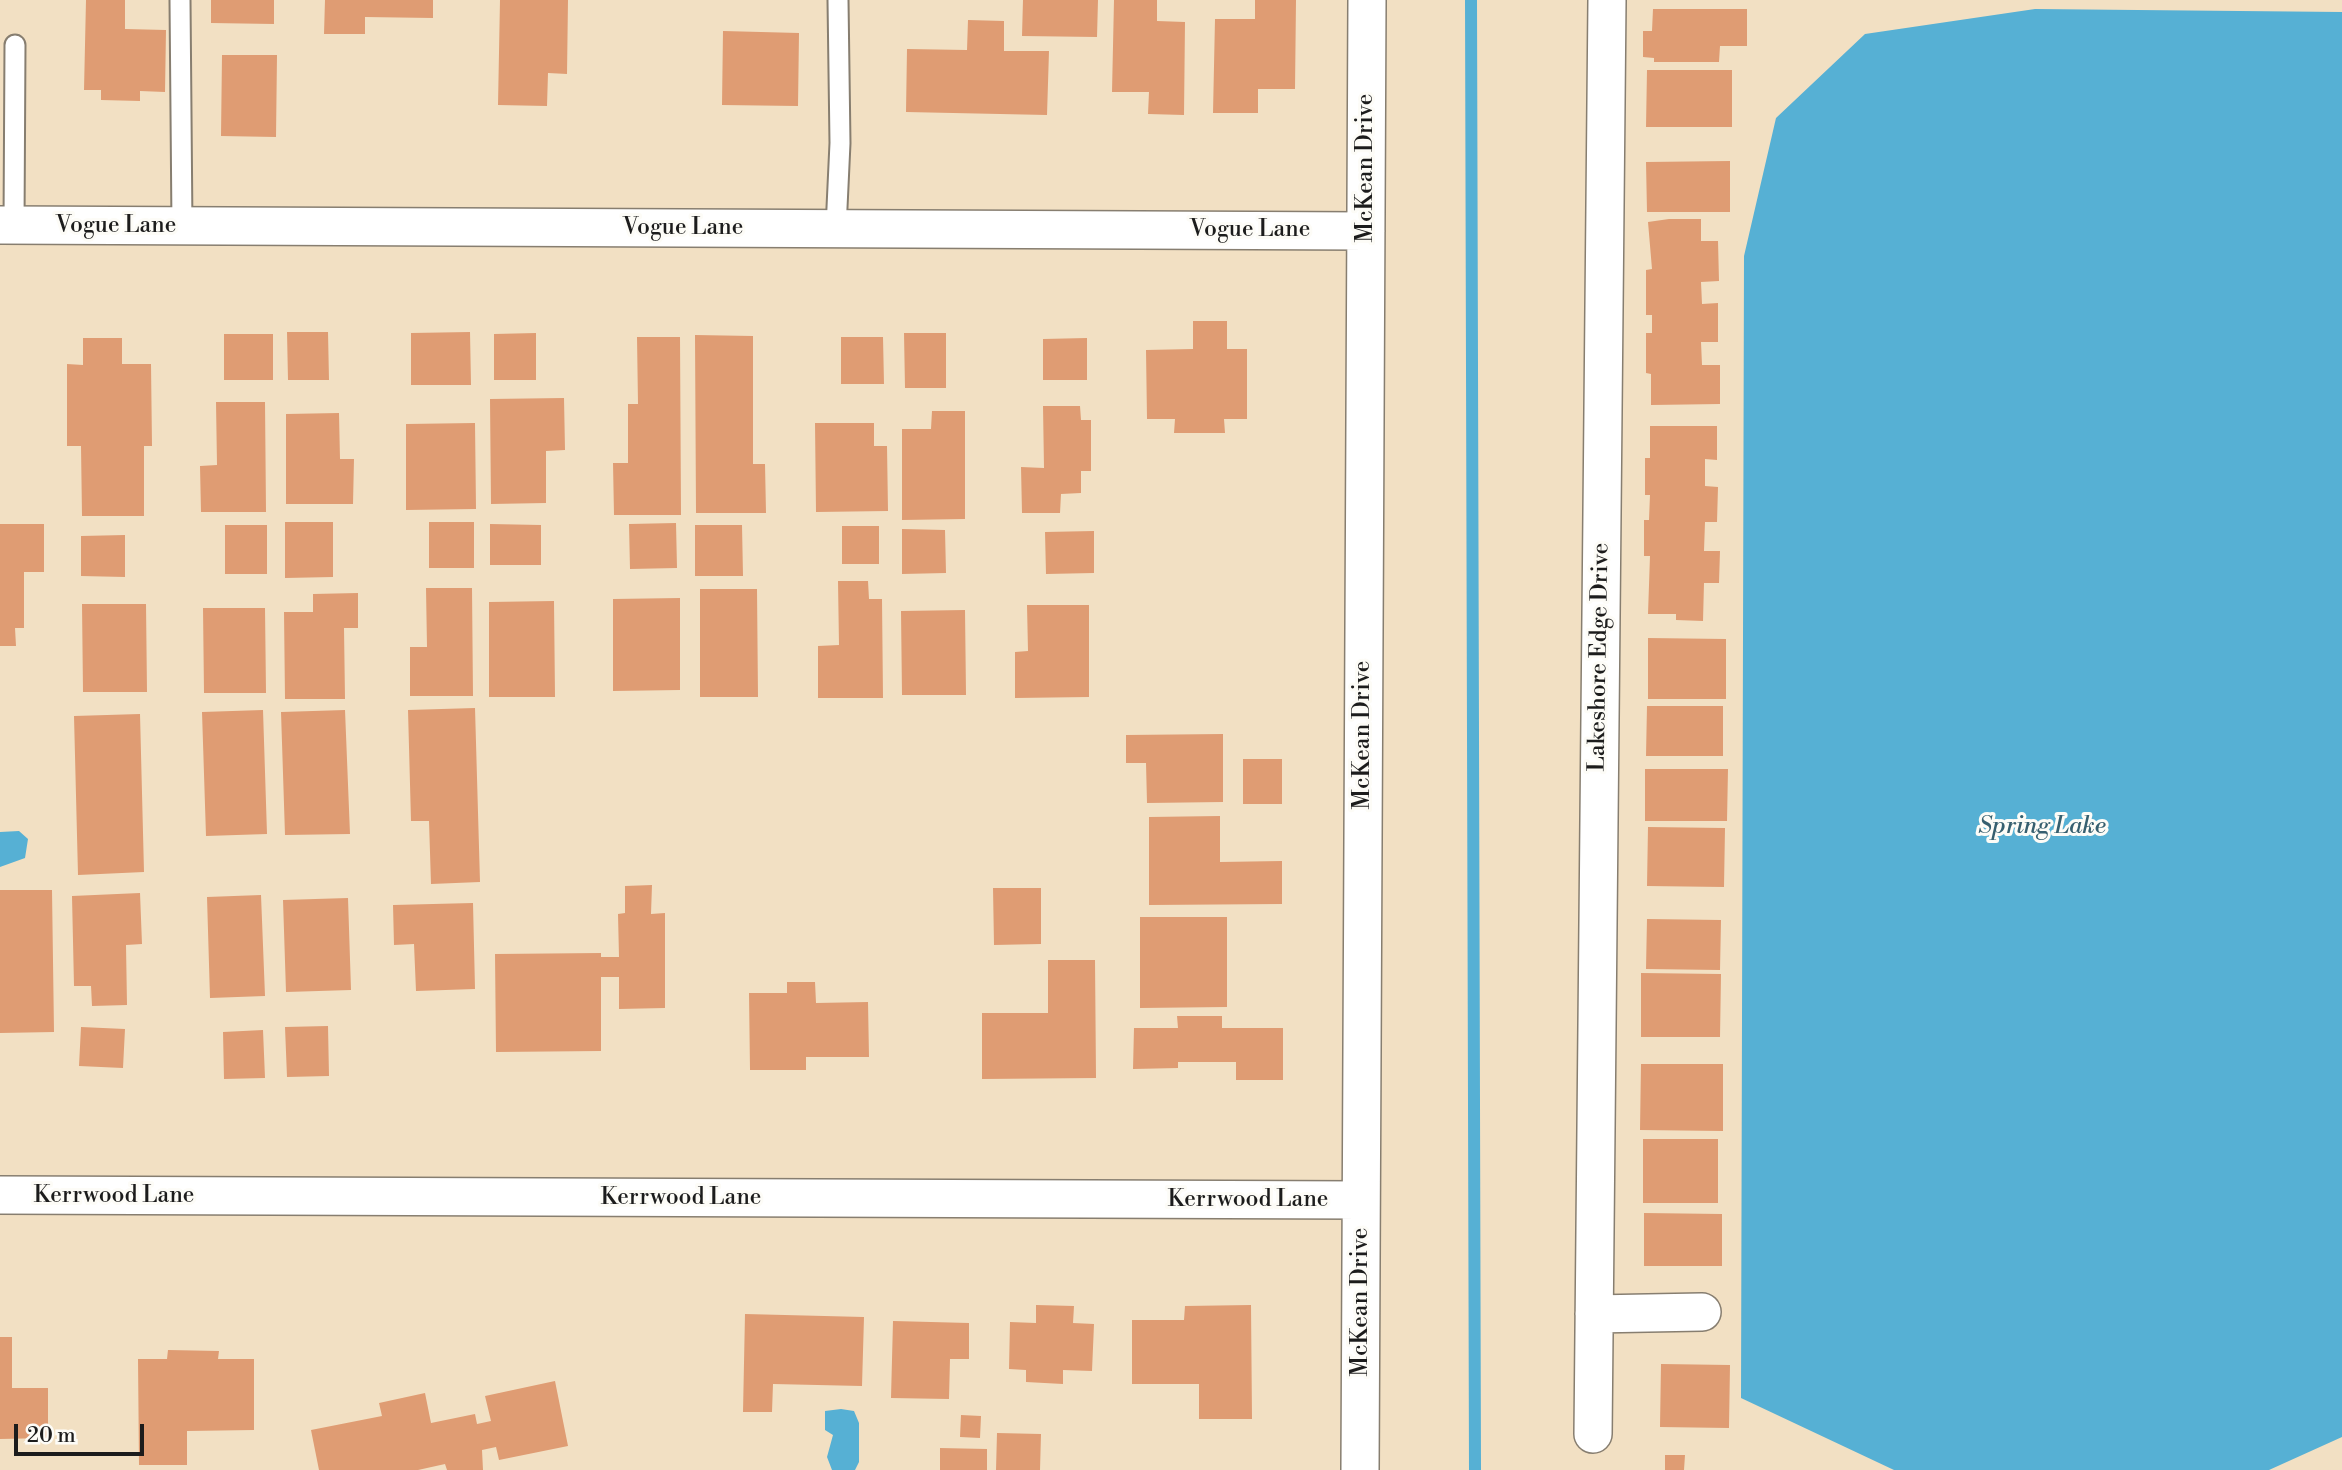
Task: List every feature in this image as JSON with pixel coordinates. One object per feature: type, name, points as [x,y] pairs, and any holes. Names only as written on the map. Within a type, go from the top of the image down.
[{"type":"street","name":"McKean Drive","points":[[1360,1470],[1367,0]]},
{"type":"street","name":"Lakeshore Edge Drive","points":[[1593,1434],[1607,0]]},
{"type":"street","name":"Vogue Lane","points":[[7,225],[1366,231]]},
{"type":"street","name":"Kerrwood Lane","points":[[0,1195],[1361,1200]]},
{"type":"street","points":[[1594,1314],[1702,1312]]},
{"type":"lane","points":[[180,0],[182,226]]},
{"type":"lane","points":[[836,229],[840,143],[838,0]]},
{"type":"lane","points":[[7,225],[15,46]]},
{"type":"water","name":"Spring Lake","points":[[2035,9],[2342,12],[2342,1437],[2269,1470],[1894,1470],[1741,1398],[1744,256],[1776,118],[1865,34]]},
{"type":"water","points":[[19,831],[28,839],[25,858],[0,867],[0,832]]},
{"type":"water","points":[[825,1411],[854,1411],[859,1423],[859,1462],[855,1470],[832,1470],[827,1457],[833,1435],[825,1430]]},
{"type":"building","points":[[86,0],[125,0],[125,29],[166,30],[165,92],[140,91],[140,101],[101,100],[101,90],[84,90]]},
{"type":"building","points":[[211,0],[274,0],[274,24],[211,23]]},
{"type":"building","points":[[325,0],[433,0],[433,18],[365,17],[365,34],[324,34]]},
{"type":"building","points":[[500,0],[568,0],[567,74],[548,73],[547,106],[498,105]]},
{"type":"building","points":[[1023,0],[1098,0],[1097,37],[1022,36]]},
{"type":"building","points":[[1114,0],[1157,0],[1157,21],[1185,22],[1184,115],[1148,114],[1149,92],[1112,92]]},
{"type":"building","points":[[1255,0],[1296,0],[1295,89],[1258,89],[1258,113],[1213,113],[1215,19],[1255,19]]},
{"type":"building","points":[[1653,9],[1747,9],[1747,46],[1720,46],[1719,62],[1654,62],[1654,58],[1643,57],[1643,31],[1652,31]]},
{"type":"building","points":[[968,20],[1004,21],[1004,51],[1049,51],[1047,115],[906,112],[907,49],[967,50]]},
{"type":"building","points":[[723,31],[799,33],[798,106],[722,105]]},
{"type":"building","points":[[222,55],[277,55],[276,137],[221,136]]},
{"type":"building","points":[[1647,70],[1732,70],[1732,127],[1646,127]]},
{"type":"building","points":[[1730,161],[1730,212],[1647,212],[1646,162]]},
{"type":"building","points":[[1701,219],[1701,241],[1718,241],[1719,281],[1701,282],[1702,304],[1718,303],[1718,342],[1701,342],[1702,365],[1720,365],[1720,404],[1651,405],[1651,374],[1646,373],[1646,333],[1652,333],[1652,315],[1646,315],[1646,270],[1652,269],[1648,222]]},
{"type":"building","points":[[1193,321],[1227,321],[1227,349],[1247,349],[1247,419],[1224,419],[1225,433],[1174,433],[1175,419],[1147,419],[1146,350],[1193,349]]},
{"type":"building","points":[[287,332],[328,332],[329,380],[288,380]]},
{"type":"building","points":[[470,332],[471,385],[411,385],[411,333]]},
{"type":"building","points":[[536,333],[536,380],[494,380],[494,334]]},
{"type":"building","points":[[904,333],[946,333],[946,388],[905,388]]},
{"type":"building","points":[[224,334],[273,334],[273,380],[224,380]]},
{"type":"building","points":[[695,335],[753,336],[753,464],[765,464],[766,513],[696,513]]},
{"type":"building","points":[[637,337],[680,337],[681,515],[614,515],[613,463],[628,463],[628,404],[638,404]]},
{"type":"building","points":[[841,337],[883,337],[884,384],[841,384]]},
{"type":"building","points":[[83,338],[122,338],[122,364],[151,364],[152,446],[144,446],[144,516],[82,516],[81,446],[67,446],[67,364],[83,365]]},
{"type":"building","points":[[1087,338],[1087,380],[1043,380],[1043,339]]},
{"type":"building","points":[[564,398],[565,450],[546,451],[546,503],[491,504],[490,399]]},
{"type":"building","points":[[216,402],[265,402],[266,512],[201,512],[200,466],[217,465]]},
{"type":"building","points":[[1043,406],[1080,406],[1081,420],[1091,420],[1091,471],[1081,471],[1081,493],[1061,494],[1060,513],[1022,513],[1021,467],[1044,468]]},
{"type":"building","points":[[932,411],[965,411],[965,519],[902,520],[902,429],[931,429]]},
{"type":"building","points":[[339,413],[340,459],[354,459],[353,504],[286,504],[286,414]]},
{"type":"building","points":[[475,423],[476,509],[406,510],[406,424]]},
{"type":"building","points":[[815,423],[874,423],[874,446],[887,446],[888,511],[816,512]]},
{"type":"building","points":[[1650,426],[1717,426],[1717,460],[1705,459],[1705,486],[1718,487],[1717,522],[1705,522],[1704,551],[1720,551],[1719,583],[1704,583],[1703,621],[1676,620],[1676,614],[1648,614],[1650,556],[1644,556],[1644,520],[1649,520],[1650,495],[1645,495],[1645,458],[1650,458]]},
{"type":"building","points":[[285,522],[333,522],[333,577],[285,578]]},
{"type":"building","points":[[429,522],[474,522],[474,568],[429,568]]},
{"type":"building","points":[[676,523],[677,568],[630,569],[629,524]]},
{"type":"building","points":[[0,524],[44,524],[44,572],[24,572],[24,628],[15,628],[16,646],[0,646]]},
{"type":"building","points":[[490,524],[541,525],[541,565],[490,565]]},
{"type":"building","points":[[225,525],[267,525],[267,574],[225,574]]},
{"type":"building","points":[[695,525],[742,525],[743,576],[695,576]]},
{"type":"building","points":[[842,526],[879,526],[879,564],[842,564]]},
{"type":"building","points":[[902,529],[945,530],[946,573],[902,574]]},
{"type":"building","points":[[1094,531],[1094,573],[1046,574],[1045,532]]},
{"type":"building","points":[[125,535],[125,577],[81,576],[81,536]]},
{"type":"building","points":[[838,581],[868,581],[869,599],[882,599],[883,698],[818,698],[818,646],[839,645]]},
{"type":"building","points":[[426,588],[472,588],[473,696],[410,696],[410,647],[427,647]]},
{"type":"building","points":[[700,589],[757,589],[758,697],[700,697]]},
{"type":"building","points":[[358,593],[358,628],[344,628],[345,699],[285,699],[284,612],[313,612],[313,594]]},
{"type":"building","points":[[680,598],[680,690],[613,691],[613,599]]},
{"type":"building","points":[[554,601],[555,697],[489,697],[489,602]]},
{"type":"building","points":[[82,604],[146,604],[147,692],[83,692]]},
{"type":"building","points":[[1027,605],[1089,605],[1089,697],[1015,698],[1015,652],[1028,651]]},
{"type":"building","points":[[203,608],[265,608],[266,693],[204,693]]},
{"type":"building","points":[[965,610],[966,695],[902,695],[901,611]]},
{"type":"building","points":[[1648,638],[1726,639],[1726,699],[1648,699]]},
{"type":"building","points":[[1647,706],[1723,706],[1723,756],[1646,756]]},
{"type":"building","points":[[475,708],[480,882],[431,884],[429,821],[411,821],[408,710]]},
{"type":"building","points":[[263,710],[267,834],[206,836],[202,712]]},
{"type":"building","points":[[345,710],[350,834],[285,835],[281,712]]},
{"type":"building","points":[[140,714],[144,872],[78,875],[74,716]]},
{"type":"building","points":[[1223,734],[1223,802],[1147,803],[1146,763],[1126,763],[1126,735]]},
{"type":"building","points":[[1243,759],[1282,759],[1282,804],[1243,804]]},
{"type":"building","points":[[1645,769],[1728,769],[1727,821],[1645,821]]},
{"type":"building","points":[[1220,816],[1220,862],[1282,861],[1282,904],[1149,905],[1149,817]]},
{"type":"building","points":[[1648,827],[1725,828],[1724,887],[1647,886]]},
{"type":"building","points":[[652,885],[651,914],[665,913],[665,1008],[619,1009],[619,977],[601,977],[601,1051],[496,1052],[495,954],[601,953],[601,957],[619,957],[618,914],[625,913],[625,886]]},
{"type":"building","points":[[993,888],[1041,888],[1041,944],[994,945]]},
{"type":"building","points":[[0,890],[52,890],[54,1032],[0,1033]]},
{"type":"building","points":[[140,893],[142,944],[126,945],[127,1005],[92,1006],[91,986],[74,986],[72,896]]},
{"type":"building","points":[[261,895],[265,996],[210,998],[207,897]]},
{"type":"building","points":[[348,898],[351,990],[286,992],[283,900]]},
{"type":"building","points":[[473,903],[475,989],[416,991],[414,944],[394,945],[393,905]]},
{"type":"building","points":[[1140,917],[1227,917],[1227,1007],[1140,1008]]},
{"type":"building","points":[[1647,919],[1721,920],[1720,970],[1646,969]]},
{"type":"building","points":[[1048,960],[1095,960],[1096,1078],[982,1079],[982,1013],[1048,1013]]},
{"type":"building","points":[[1641,973],[1721,974],[1720,1037],[1641,1037]]},
{"type":"building","points":[[787,982],[815,982],[816,1003],[868,1002],[869,1057],[806,1057],[806,1070],[750,1070],[749,993],[787,993]]},
{"type":"building","points":[[1177,1016],[1222,1016],[1222,1028],[1283,1028],[1283,1080],[1236,1080],[1236,1062],[1178,1062],[1178,1068],[1133,1069],[1134,1028],[1178,1028]]},
{"type":"building","points":[[328,1026],[329,1076],[287,1077],[285,1027]]},
{"type":"building","points":[[81,1027],[125,1029],[123,1068],[79,1066]]},
{"type":"building","points":[[263,1030],[265,1078],[224,1079],[223,1032]]},
{"type":"building","points":[[1641,1064],[1723,1064],[1723,1131],[1640,1130]]},
{"type":"building","points":[[1643,1139],[1718,1139],[1718,1203],[1643,1203]]},
{"type":"building","points":[[1644,1213],[1722,1214],[1722,1266],[1644,1266]]},
{"type":"building","points":[[1036,1305],[1074,1306],[1073,1323],[1094,1324],[1092,1371],[1063,1370],[1063,1384],[1026,1382],[1026,1370],[1009,1369],[1010,1322],[1036,1323]]},
{"type":"building","points":[[1251,1305],[1252,1419],[1199,1419],[1199,1384],[1132,1384],[1132,1320],[1184,1320],[1185,1306]]},
{"type":"building","points":[[745,1314],[864,1317],[862,1386],[773,1384],[772,1412],[743,1412]]},
{"type":"building","points":[[893,1321],[969,1323],[969,1359],[950,1359],[949,1399],[891,1398]]},
{"type":"building","points":[[0,1337],[12,1337],[12,1388],[48,1388],[48,1438],[0,1439]]},
{"type":"building","points":[[168,1350],[219,1351],[218,1359],[254,1359],[254,1430],[187,1431],[187,1465],[139,1465],[138,1359],[167,1359]]},
{"type":"building","points":[[1661,1364],[1730,1365],[1729,1428],[1660,1427]]},
{"type":"building","points":[[555,1381],[568,1446],[499,1460],[496,1447],[482,1450],[483,1470],[447,1470],[445,1464],[418,1470],[319,1470],[311,1430],[382,1416],[379,1403],[425,1393],[431,1423],[475,1414],[477,1424],[491,1421],[485,1396]]},
{"type":"building","points":[[961,1415],[981,1416],[980,1438],[960,1437]]},
{"type":"building","points":[[997,1433],[1041,1434],[1040,1470],[996,1470]]},
{"type":"building","points":[[940,1448],[987,1449],[987,1470],[940,1470]]},
{"type":"building","points":[[1665,1455],[1685,1455],[1684,1470],[1665,1470]]},
{"type":"waterway","points":[[1471,0],[1475,1470]]}]
